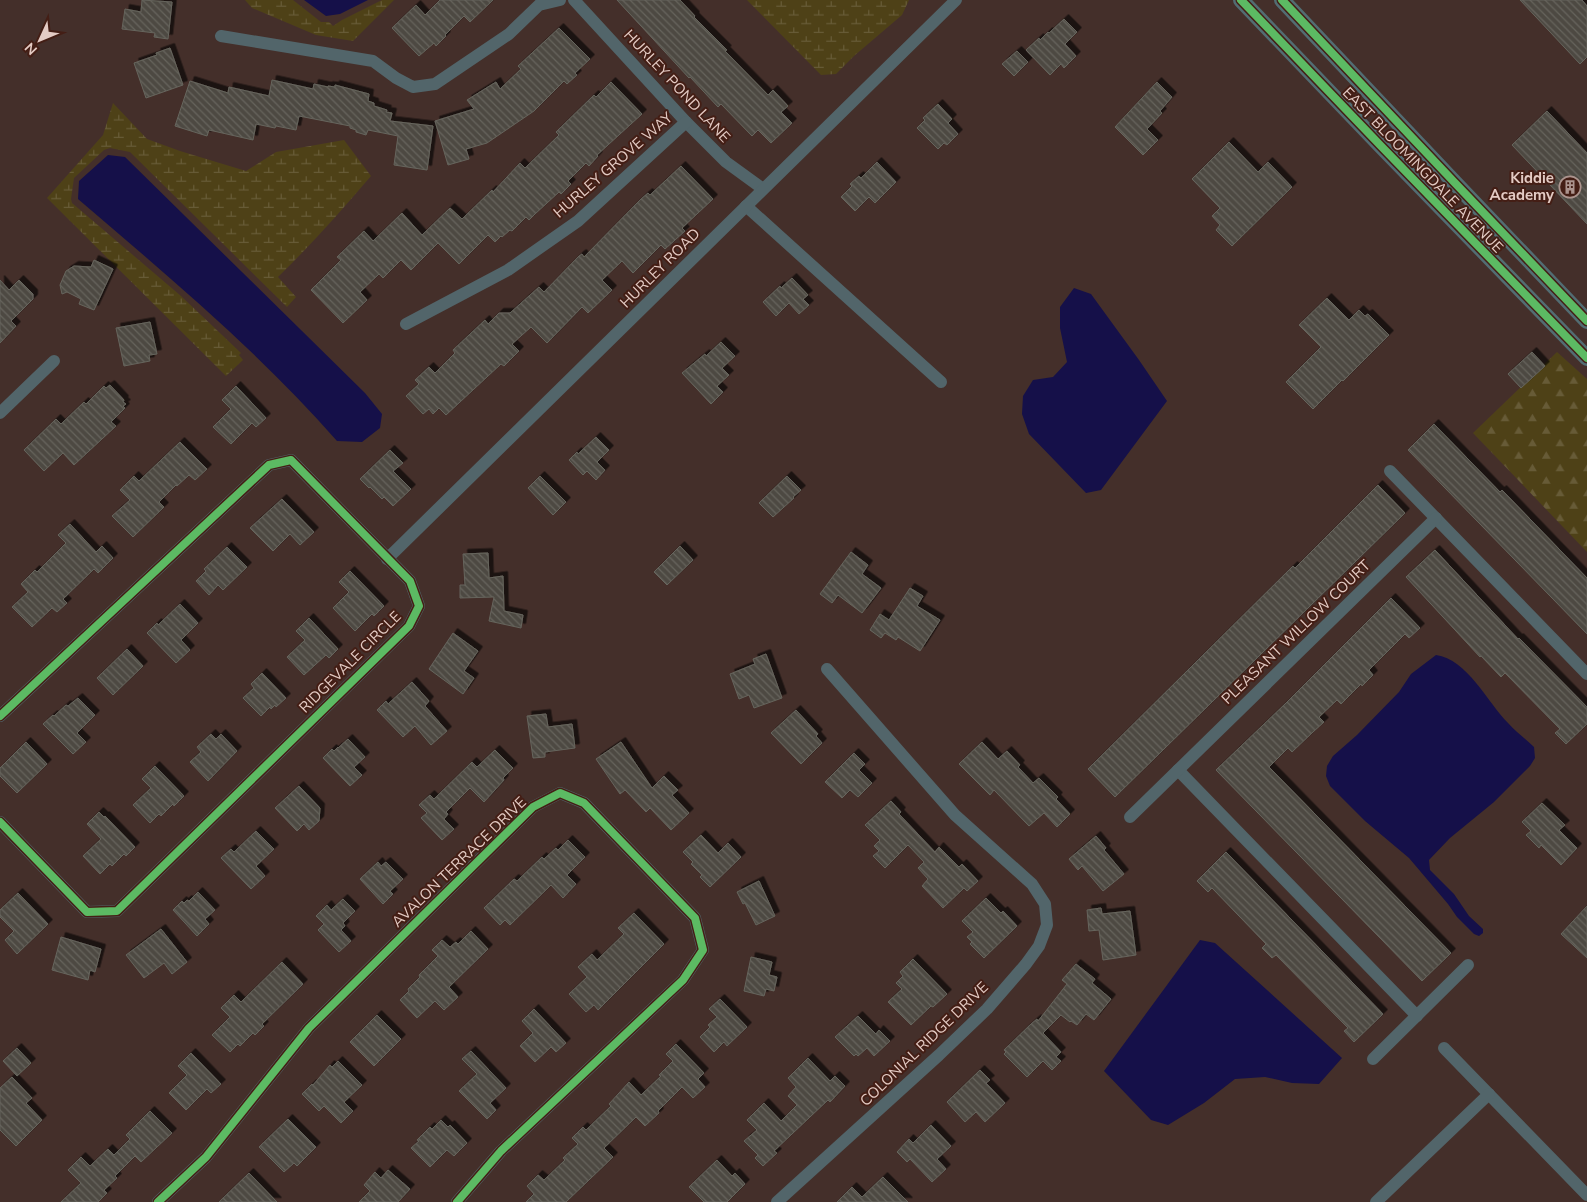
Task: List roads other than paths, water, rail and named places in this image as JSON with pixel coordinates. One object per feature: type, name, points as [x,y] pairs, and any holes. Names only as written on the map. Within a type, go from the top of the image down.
[{"type":"main road","name":"EAST BLOOMINGDALE AVENUE","points":[[1241,0],[1587,358]]},
{"type":"main road","name":"EAST BLOOMINGDALE AVENUE","points":[[1282,0],[1587,321]]},
{"type":"street","points":[[221,36],[373,62],[396,78],[414,87],[434,84],[509,34],[539,5],[560,0]]},
{"type":"street","name":"HURLEY POND LANE","points":[[574,0],[686,122],[726,162],[763,189]]},
{"type":"street","name":"HURLEY ROAD","points":[[387,559],[956,0]]},
{"type":"street","name":"HURLEY GROVE WAY","points":[[406,324],[508,270],[578,221],[686,122]]},
{"type":"street","points":[[746,206],[941,382]]},
{"type":"street","points":[[0,414],[54,361]]},
{"type":"street","name":"RIDGEVALE CIRCLE","points":[[0,716],[269,465],[291,460],[410,581],[419,606],[409,626],[117,911],[87,912],[0,822]]},
{"type":"street","points":[[1390,471],[1587,674]]},
{"type":"street","name":"PLEASANT WILLOW COURT","points":[[1130,817],[1436,518]]},
{"type":"street","name":"COLONIAL RIDGE DRIVE","points":[[777,1202],[987,1009],[1026,964],[1039,946],[1047,926],[1045,904],[1032,884],[955,815],[828,669]]},
{"type":"street","points":[[1178,770],[1416,1016]]},
{"type":"street","name":"AVALON TERRACE DRIVE","points":[[158,1202],[206,1157],[309,1028],[533,806],[560,793],[584,803],[695,918],[703,950],[683,980],[502,1151],[457,1202]]},
{"type":"street","points":[[1373,1059],[1468,966]]},
{"type":"street","points":[[1444,1048],[1587,1195]]},
{"type":"street","points":[[1376,1202],[1489,1094]]},
{"type":"place","name":"Kiddie Academy","points":[[1570,187]]}]
